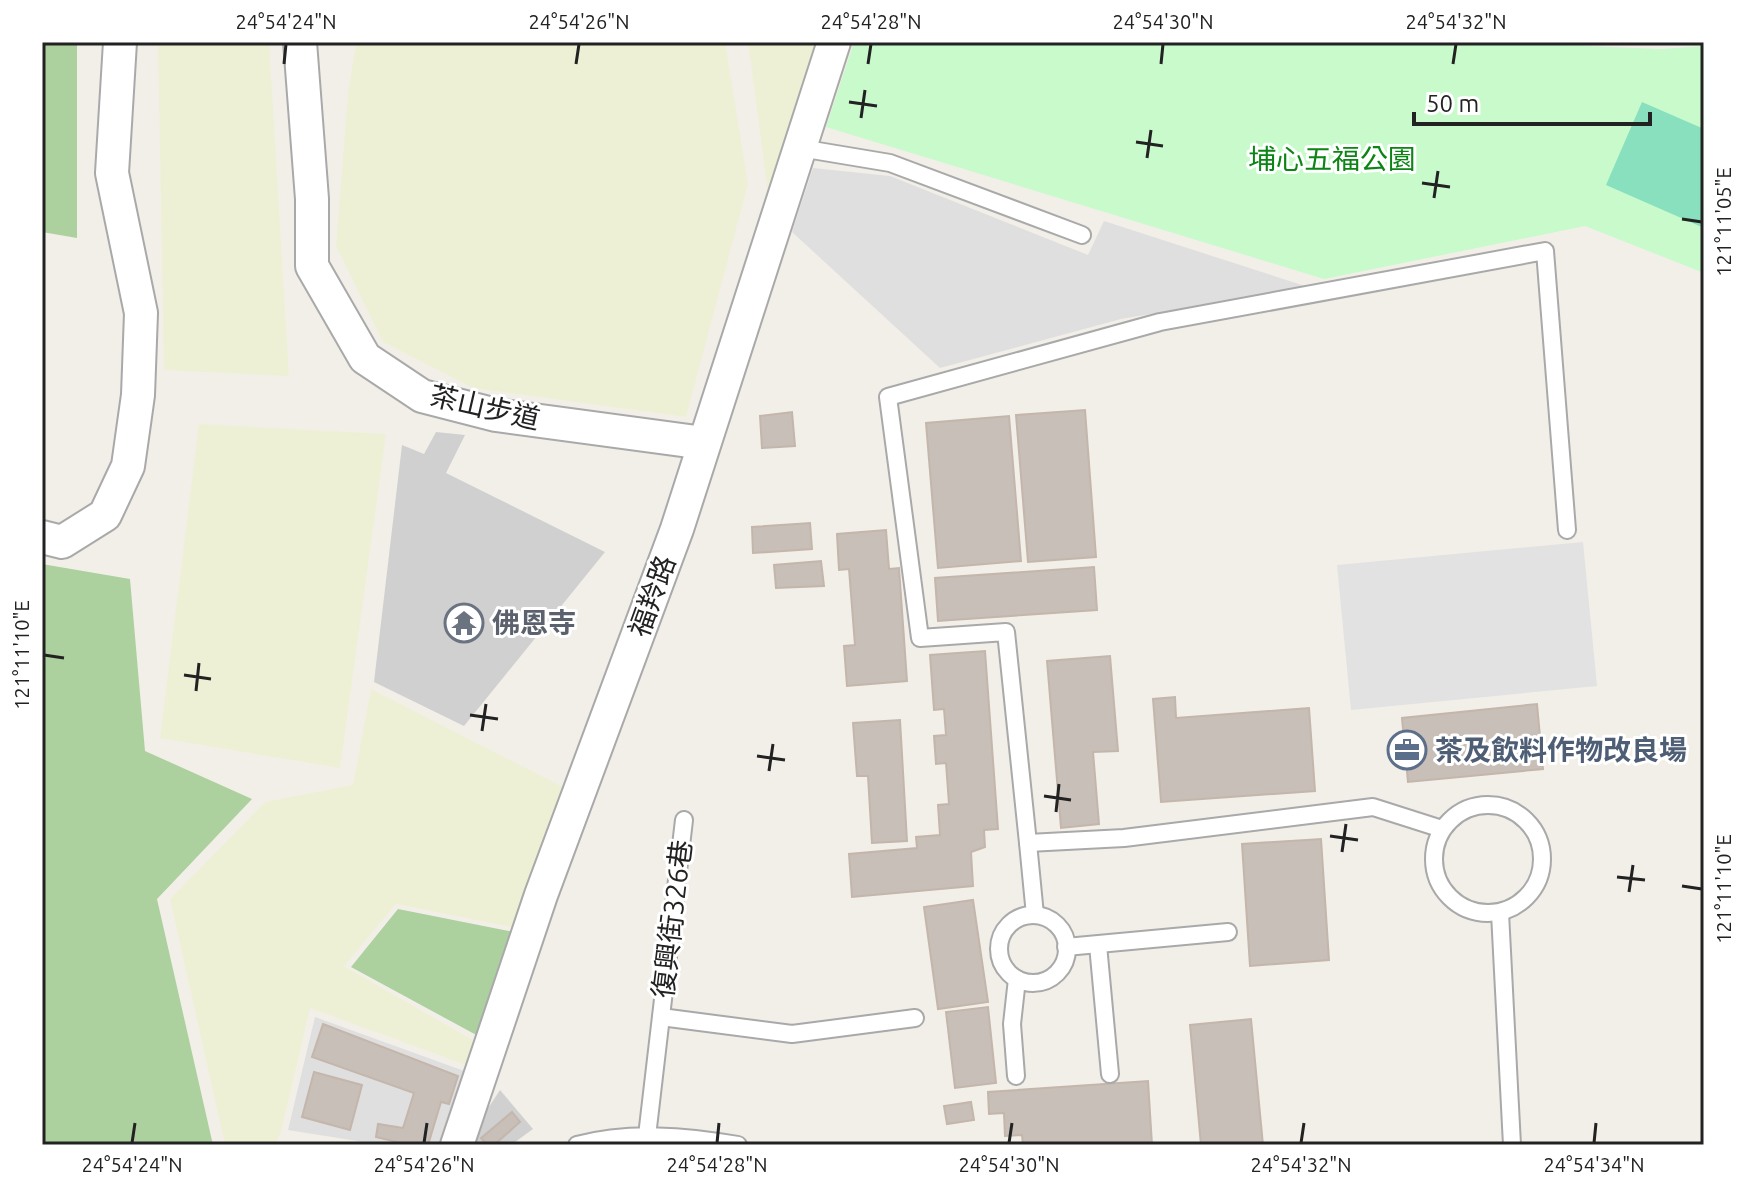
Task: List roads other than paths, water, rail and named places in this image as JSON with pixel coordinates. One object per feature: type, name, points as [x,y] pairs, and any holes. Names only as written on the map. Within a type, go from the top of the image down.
[{"type":"street","points":[[42,537],[62,542],[105,515],[128,466],[138,395],[141,313],[112,173],[120,42]]},
{"type":"street","name":"茶山步道","points":[[300,42],[312,199],[312,266],[365,358],[422,396],[484,412],[704,443]]},
{"type":"street","name":"福羚路","points":[[457,1145],[541,895],[677,529],[834,42]]},
{"type":"lane","points":[[800,148],[890,163],[1082,235]]},
{"type":"lane","points":[[1035,915],[1006,632],[920,638],[888,397],[1160,322],[1545,251],[1567,530]]},
{"type":"lane","points":[[1487,804],[1504,806],[1520,814],[1533,827],[1542,852],[1539,878],[1524,899],[1500,913],[1482,914],[1464,909],[1449,898],[1439,883],[1433,865],[1435,847],[1442,829],[1454,816],[1470,807],[1487,804]]},
{"type":"lane","points":[[1028,843],[1124,838],[1373,807],[1442,829]]},
{"type":"lane","name":"復興街326巷","points":[[647,1136],[684,820]]},
{"type":"lane","points":[[1500,913],[1512,1145]]},
{"type":"lane","points":[[1035,915],[1055,923],[1062,931],[1066,947],[1064,963],[1049,979],[1039,983],[1017,979],[1002,962],[999,951],[1001,940],[1013,922],[1023,916],[1035,915]]},
{"type":"lane","points":[[1066,947],[1228,932]]},
{"type":"lane","points":[[1098,945],[1110,1074]]},
{"type":"lane","points":[[1016,1076],[1012,1024],[1017,979]]},
{"type":"lane","name":"復興街326巷","points":[[661,1017],[792,1034],[915,1018]]},
{"type":"lane","points":[[577,1145],[599,1139],[647,1136],[738,1145]]},
{"type":"place","name":"佛恩寺","points":[[464,623]]},
{"type":"place","name":"茶及飲料作物改良場","points":[[1407,750]]},
{"type":"park label","name":"埔心五福公園","points":[[1332,159]]}]
